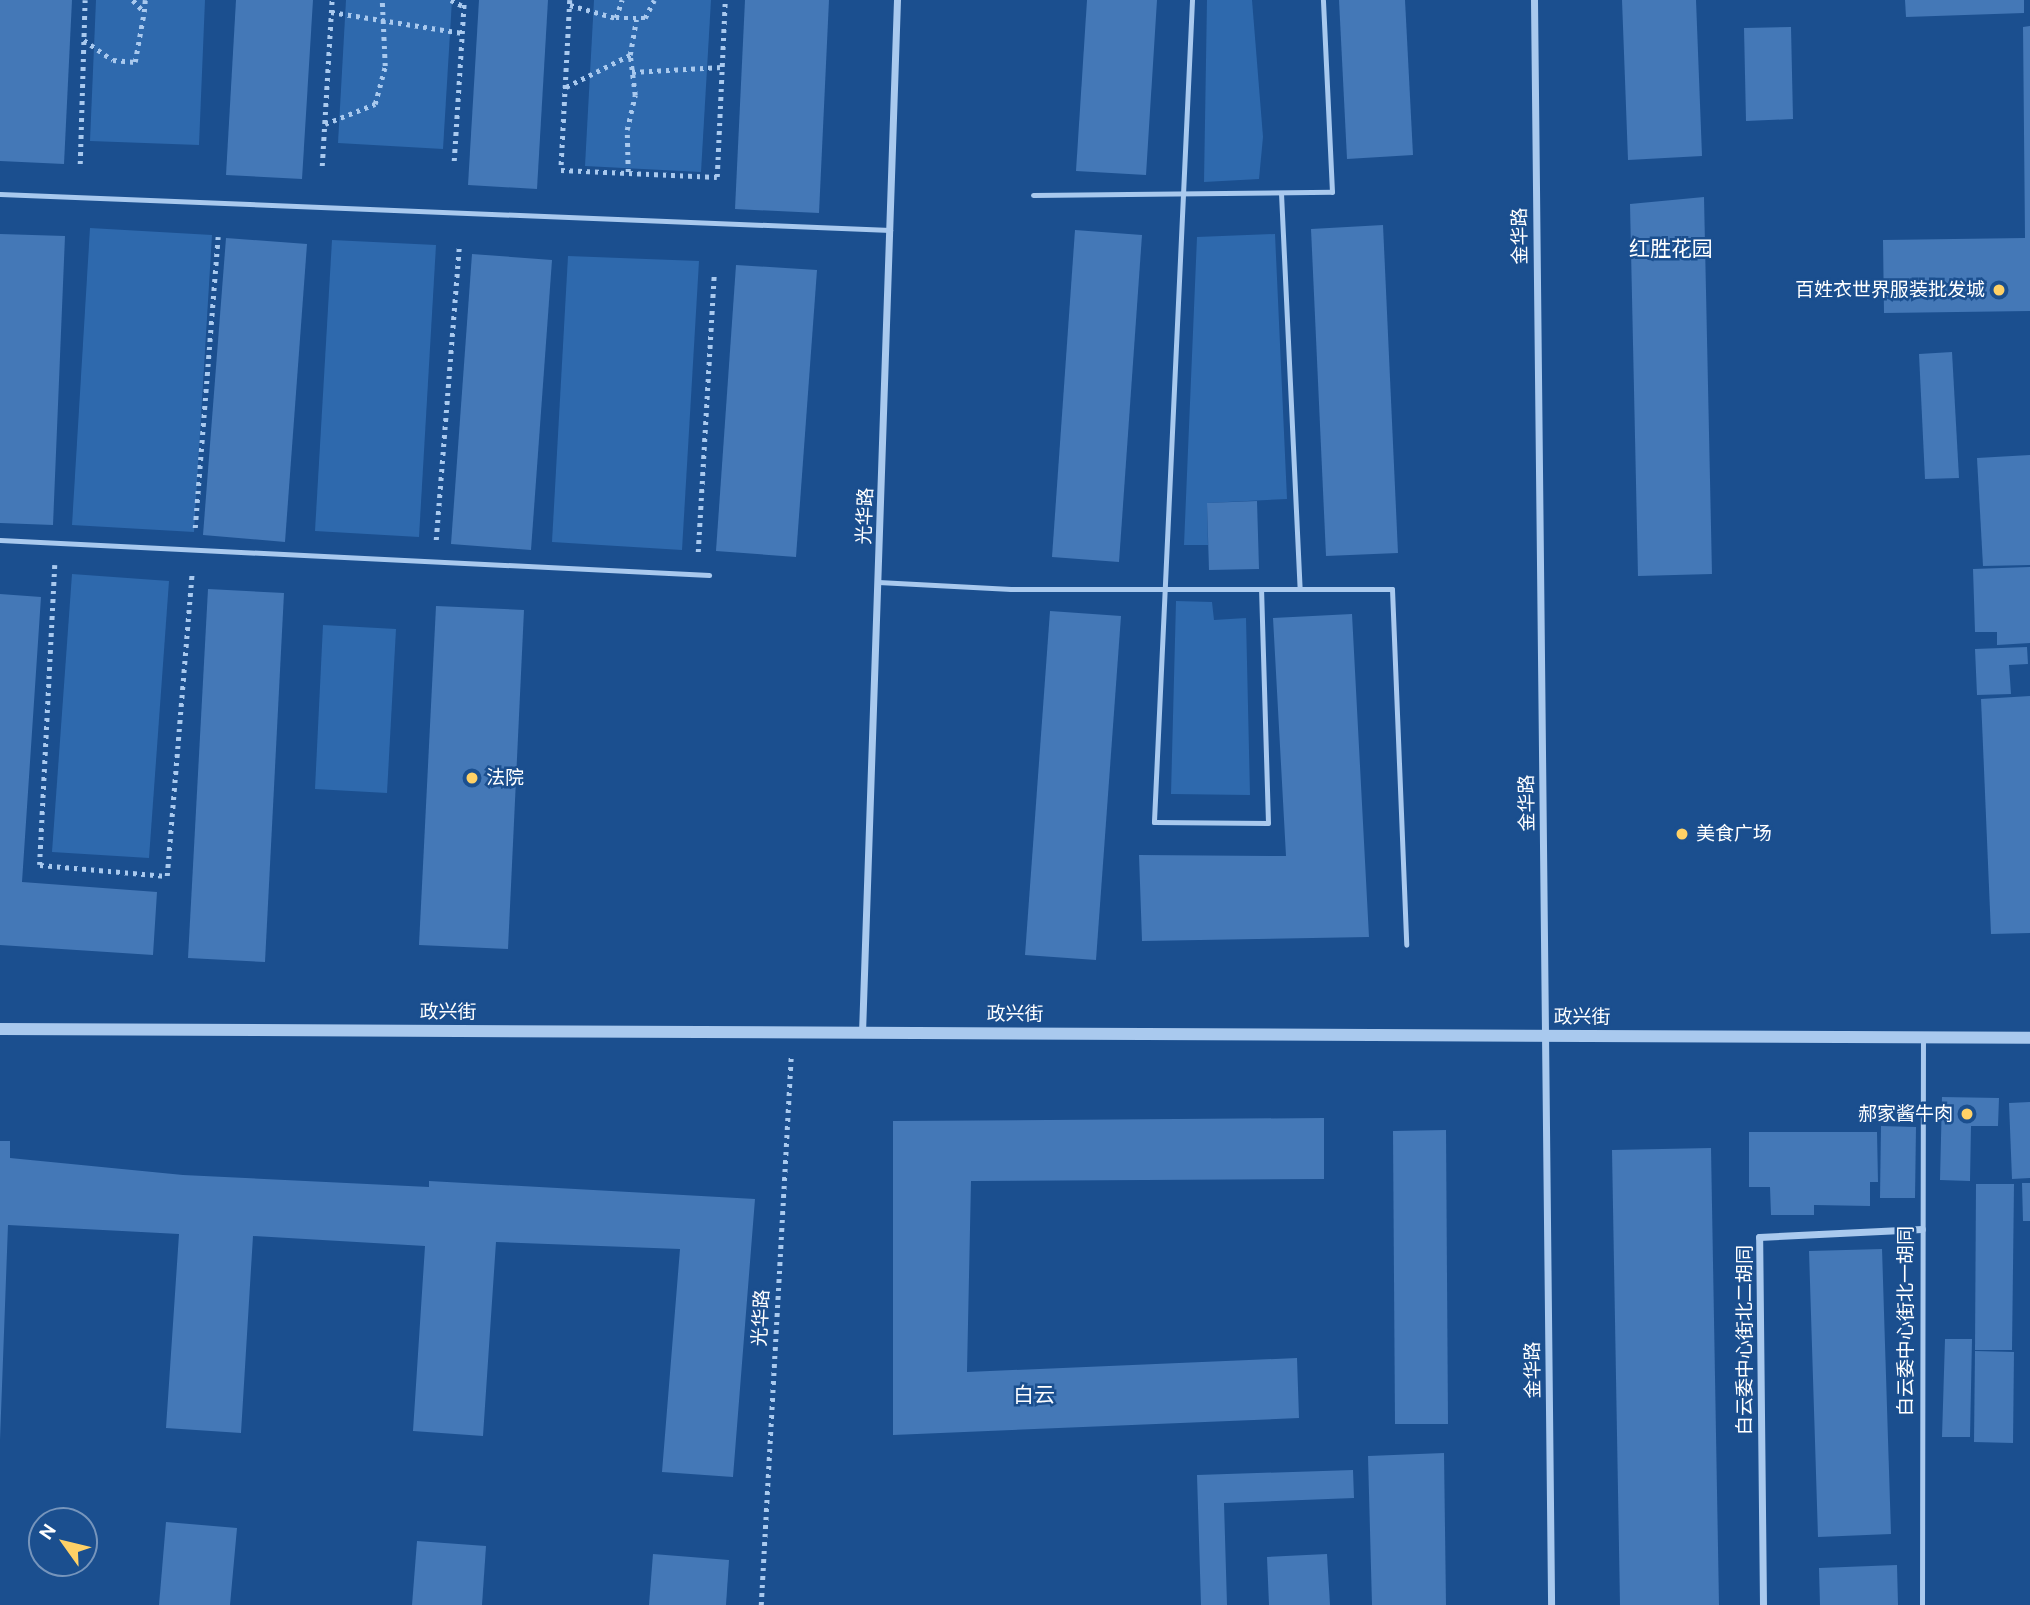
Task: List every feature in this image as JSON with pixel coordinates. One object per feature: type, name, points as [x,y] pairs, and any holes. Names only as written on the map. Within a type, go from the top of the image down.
[{"type":"street","name":"光华路","points":[[862,1033],[897,0]]},
{"type":"street","name":"金华路","points":[[1534,0],[1551,1605]]},
{"type":"street","name":"政兴街","points":[[0,1029],[2030,1038]]},
{"type":"street","name":"白云委中心街北二胡同","points":[[1763,1605],[1759,1237],[1922,1229]]},
{"type":"lane","points":[[1192,0],[1154,822],[1268,823],[1261,589]]},
{"type":"lane","points":[[1033,195],[1183,196],[1332,192],[1324,0]]},
{"type":"lane","points":[[1281,193],[1300,589]]},
{"type":"lane","points":[[0,194],[890,230]]},
{"type":"lane","points":[[0,540],[709,575]]},
{"type":"lane","points":[[878,582],[1011,589],[1392,589],[1406,945]]},
{"type":"lane","name":"白云委中心街北一胡同","points":[[1922,1605],[1923,1038]]},
{"type":"path","points":[[80,164],[85,0]]},
{"type":"path","points":[[133,0],[144,12]]},
{"type":"path","points":[[84,40],[113,60],[135,62],[145,0]]},
{"type":"path","points":[[323,166],[332,0]]},
{"type":"path","points":[[325,124],[375,104],[385,66],[382,0]]},
{"type":"path","points":[[451,0],[464,3],[454,160]]},
{"type":"path","points":[[616,18],[622,0]]},
{"type":"path","points":[[654,0],[645,18],[636,20],[616,18],[570,2],[561,170],[717,177],[724,0]]},
{"type":"path","points":[[331,12],[462,33]]},
{"type":"path","points":[[628,173],[627,130],[635,95],[630,55],[636,20]]},
{"type":"path","points":[[566,87],[630,55]]},
{"type":"path","points":[[632,72],[722,67]]},
{"type":"path","points":[[56,543],[40,865],[167,876],[218,237]]},
{"type":"path","points":[[434,561],[459,248]]},
{"type":"path","points":[[696,575],[714,273]]},
{"type":"path","name":"光华路","points":[[761,1605],[792,1033]]},
{"type":"shaded area","points":[[96,0],[205,0],[199,145],[90,141]]},
{"type":"shaded area","points":[[346,0],[452,0],[443,149],[338,143]]},
{"type":"shaded area","points":[[594,0],[711,0],[701,172],[585,166]]},
{"type":"shaded area","points":[[1207,0],[1252,0],[1263,137],[1259,179],[1204,182]]},
{"type":"shaded area","points":[[90,228],[212,235],[194,532],[72,525]]},
{"type":"shaded area","points":[[1275,234],[1287,499],[1207,503],[1208,545],[1184,545],[1197,237]]},
{"type":"shaded area","points":[[332,240],[436,245],[419,537],[315,531]]},
{"type":"shaded area","points":[[568,256],[699,261],[682,550],[552,542]]},
{"type":"shaded area","points":[[72,574],[169,581],[149,858],[52,852]]},
{"type":"shaded area","points":[[1176,601],[1212,602],[1214,620],[1246,618],[1250,795],[1171,794]]},
{"type":"shaded area","points":[[323,625],[396,629],[387,793],[315,789]]},
{"type":"building","points":[[0,0],[72,0],[64,164],[0,161]]},
{"type":"building","points":[[236,0],[313,0],[302,179],[226,175]]},
{"type":"building","points":[[479,0],[548,0],[537,189],[468,185]]},
{"type":"building","points":[[745,0],[829,0],[819,213],[735,209]]},
{"type":"building","points":[[1087,0],[1157,0],[1146,175],[1076,171]]},
{"type":"building","points":[[1339,0],[1405,0],[1413,155],[1347,159]]},
{"type":"building","points":[[1622,0],[1696,0],[1702,156],[1628,160]]},
{"type":"building","points":[[1905,0],[2024,0],[2024,13],[1906,17]]},
{"type":"building","points":[[2030,26],[2030,311],[1884,313],[1883,240],[2025,238],[2023,27]]},
{"type":"building","points":[[1791,27],[1793,119],[1746,121],[1744,28]]},
{"type":"building","points":[[1704,197],[1712,574],[1638,576],[1630,204]]},
{"type":"building","points":[[1383,225],[1398,553],[1326,556],[1311,229]]},
{"type":"building","points":[[1075,230],[1142,235],[1119,562],[1052,557]]},
{"type":"building","points":[[0,234],[65,236],[53,525],[0,523]]},
{"type":"building","points":[[226,238],[307,244],[285,542],[203,535]]},
{"type":"building","points":[[472,254],[552,260],[531,550],[451,544]]},
{"type":"building","points":[[736,265],[817,270],[796,557],[716,551]]},
{"type":"building","points":[[1952,352],[1959,478],[1925,479],[1919,354]]},
{"type":"building","points":[[2030,455],[2030,565],[1983,566],[1977,458]]},
{"type":"building","points":[[1257,501],[1259,569],[1209,570],[1207,503]]},
{"type":"building","points":[[2030,567],[2030,643],[1997,645],[1997,632],[1975,632],[1973,569]]},
{"type":"building","points":[[208,589],[284,593],[265,962],[188,958]]},
{"type":"building","points":[[0,594],[41,597],[22,882],[157,892],[153,955],[0,945]]},
{"type":"building","name":"法院","points":[[436,606],[524,610],[508,949],[419,945]]},
{"type":"building","points":[[1050,611],[1121,616],[1096,960],[1025,955]]},
{"type":"building","points":[[1352,614],[1369,937],[1142,941],[1139,855],[1286,856],[1273,618]]},
{"type":"building","points":[[2027,647],[2028,664],[2009,665],[2011,694],[1977,695],[1975,649]]},
{"type":"building","points":[[2030,696],[2030,933],[1991,934],[1981,699]]},
{"type":"building","points":[[1942,1097],[1999,1098],[1998,1126],[1971,1126],[1970,1181],[1940,1180]]},
{"type":"building","points":[[2030,1102],[2030,1178],[2012,1179],[2009,1103]]},
{"type":"building","points":[[1324,1118],[1324,1179],[971,1181],[967,1372],[1297,1358],[1299,1418],[893,1435],[893,1121]]},
{"type":"building","points":[[1881,1126],[1916,1127],[1915,1198],[1880,1198]]},
{"type":"building","points":[[1446,1130],[1448,1424],[1395,1424],[1393,1131]]},
{"type":"building","points":[[1749,1132],[1877,1132],[1878,1182],[1870,1182],[1870,1206],[1814,1205],[1814,1215],[1771,1215],[1770,1187],[1749,1187]]},
{"type":"building","points":[[0,1141],[10,1141],[10,1158],[183,1175],[429,1187],[429,1181],[755,1199],[733,1477],[662,1472],[680,1249],[496,1242],[483,1436],[413,1431],[425,1246],[253,1236],[241,1433],[166,1428],[179,1234],[8,1225],[0,1440]]},
{"type":"building","points":[[1711,1148],[1719,1605],[1620,1605],[1612,1150]]},
{"type":"building","points":[[2022,1183],[2030,1183],[2030,1221],[2023,1221]]},
{"type":"building","points":[[1976,1184],[2014,1184],[2012,1350],[1975,1350]]},
{"type":"building","points":[[1882,1249],[1891,1534],[1818,1537],[1809,1251]]},
{"type":"building","points":[[1945,1339],[1972,1339],[1970,1437],[1942,1437]]},
{"type":"building","points":[[1975,1351],[2014,1352],[2013,1443],[1974,1442]]},
{"type":"building","points":[[1444,1453],[1446,1605],[1372,1605],[1368,1456]]},
{"type":"building","points":[[1353,1470],[1354,1498],[1224,1503],[1227,1605],[1201,1605],[1197,1475]]},
{"type":"building","points":[[166,1522],[237,1528],[230,1605],[159,1605]]},
{"type":"building","points":[[417,1541],[486,1546],[482,1605],[412,1605]]},
{"type":"building","points":[[653,1554],[729,1560],[726,1605],[649,1605]]},
{"type":"building","points":[[1327,1554],[1330,1605],[1269,1605],[1267,1557]]},
{"type":"building","points":[[1897,1565],[1898,1605],[1820,1605],[1819,1568]]},
{"type":"place","name":"百姓衣世界服装批发城","points":[[1999,290]]},
{"type":"place","name":"法院","points":[[472,778]]},
{"type":"place","name":"美食广场","points":[[1682,834]]},
{"type":"place","name":"郝家酱牛肉","points":[[1967,1114]]},
{"type":"district","name":"红胜花园","points":[[1671,248]]},
{"type":"district","name":"白云","points":[[1034,1394]]}]
